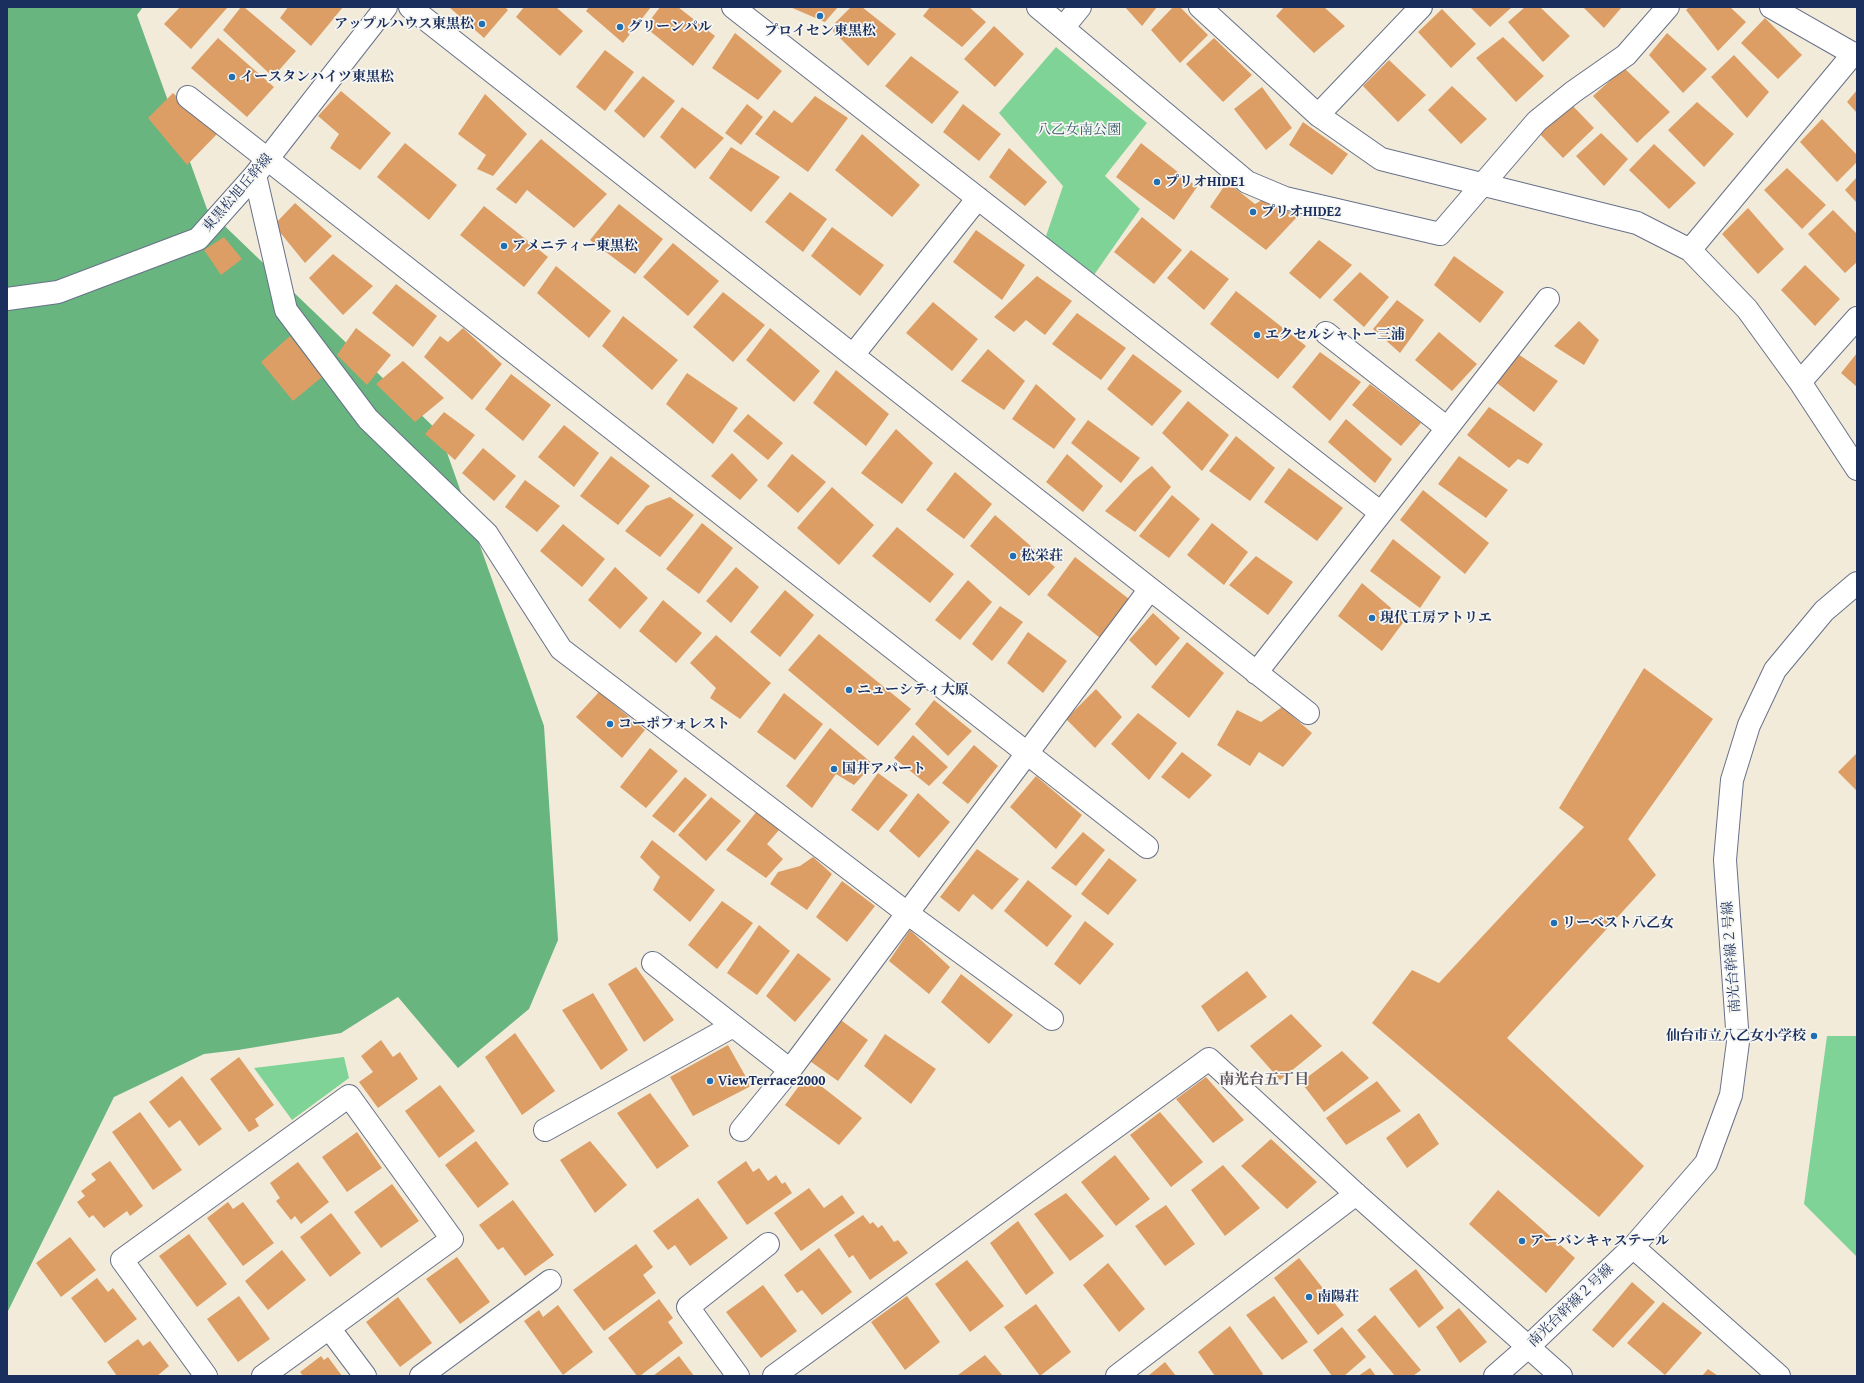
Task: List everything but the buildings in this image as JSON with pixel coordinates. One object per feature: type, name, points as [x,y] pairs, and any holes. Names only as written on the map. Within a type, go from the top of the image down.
[{"type":"street","name":"東黒松旭丘幹線","points":[[7,299],[58,292],[198,239],[261,167],[386,7]]},
{"type":"street","points":[[410,7],[1308,713]]},
{"type":"street","points":[[733,7],[1381,513]]},
{"type":"street","points":[[1038,7],[1247,182],[1285,198],[1440,234],[1537,121],[1573,92],[1626,55],[1668,7]]},
{"type":"street","points":[[1063,28],[1080,7]]},
{"type":"street","points":[[1200,7],[1318,115],[1381,159],[1637,223],[1690,250],[1747,309],[1800,382],[1857,469]]},
{"type":"street","points":[[1318,115],[1421,7]]},
{"type":"street","points":[[1690,250],[1856,54],[1771,7]]},
{"type":"street","points":[[188,97],[261,167],[1027,753],[1147,847]]},
{"type":"street","points":[[261,167],[286,310],[368,419],[487,534],[561,649],[907,913],[1052,1019]]},
{"type":"street","points":[[853,355],[978,198]]},
{"type":"street","points":[[1256,673],[1548,299]]},
{"type":"street","points":[[1800,382],[1857,318]]},
{"type":"street","points":[[1326,333],[1447,428]]},
{"type":"street","name":"南光台幹線２号線","points":[[1495,1376],[1528,1347],[1633,1247],[1706,1163],[1731,1095],[1738,1042],[1725,860],[1732,780],[1749,725],[1775,670],[1824,611],[1857,583]]},
{"type":"street","points":[[741,1130],[790,1070],[1150,589]]},
{"type":"street","points":[[653,963],[790,1070]]},
{"type":"street","points":[[545,1130],[733,1026]]},
{"type":"street","points":[[774,1376],[1209,1059],[1356,1194],[1561,1376]]},
{"type":"street","points":[[206,1376],[122,1260],[349,1096],[452,1239],[263,1376]]},
{"type":"street","points":[[1117,1376],[1356,1194]]},
{"type":"street","points":[[738,1376],[688,1307],[768,1244]]},
{"type":"street","points":[[1633,1247],[1779,1376]]},
{"type":"street","points":[[421,1376],[550,1281]]},
{"type":"street","points":[[329,1328],[365,1376]]},
{"type":"green space","points":[[7,7],[143,7],[137,15],[207,209],[440,433],[544,726],[558,940],[529,1009],[458,1068],[398,997],[341,1033],[204,1054],[114,1097],[7,1313]]},
{"type":"green space","name":"八乙女南公園","points":[[1056,47],[1147,123],[1105,176],[1140,209],[1094,275],[1044,242],[1063,186],[999,113]]},
{"type":"green space","points":[[1827,1036],[1857,1036],[1857,1257],[1804,1204]]},
{"type":"green space","points":[[344,1057],[349,1078],[292,1120],[254,1068]]},
{"type":"place","name":"プロイセン東黒松","points":[[820,16]]},
{"type":"place","name":"アップルハウス東黒松","points":[[482,24]]},
{"type":"place","name":"グリーンパル","points":[[620,27]]},
{"type":"place","name":"イースタンハイツ東黒松","points":[[232,77]]},
{"type":"place","name":"プリオHIDE1","points":[[1157,182]]},
{"type":"place","name":"プリオHIDE2","points":[[1253,212]]},
{"type":"place","name":"アメニティー東黒松","points":[[504,246]]},
{"type":"place","name":"エクセルシャトー三浦","points":[[1257,335]]},
{"type":"place","name":"松栄荘","points":[[1013,556]]},
{"type":"place","name":"現代工房アトリエ","points":[[1372,618]]},
{"type":"place","name":"ニューシティ大原","points":[[849,690]]},
{"type":"place","name":"コーポフォレスト","points":[[610,724]]},
{"type":"place","name":"国井アパート","points":[[834,769]]},
{"type":"place","name":"リーベスト八乙女","points":[[1554,923]]},
{"type":"place","name":"仙台市立八乙女小学校","points":[[1814,1036]]},
{"type":"place","name":"ViewTerrace2000","points":[[710,1081]]},
{"type":"place","name":"アーバンキャステール","points":[[1522,1241]]},
{"type":"place","name":"南陽荘","points":[[1309,1297]]},
{"type":"district","name":"南光台五丁目","points":[[1264,1080]]}]
